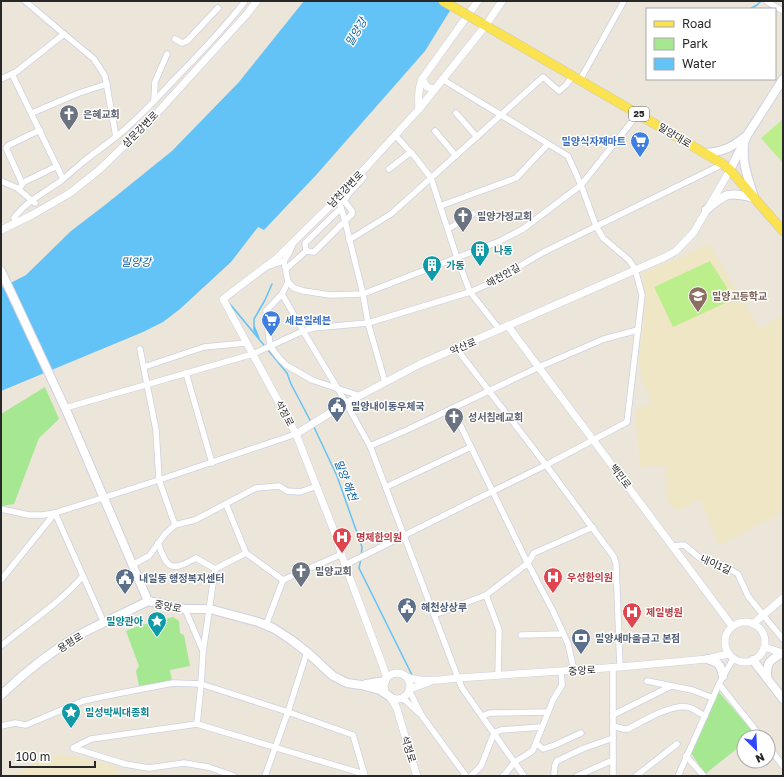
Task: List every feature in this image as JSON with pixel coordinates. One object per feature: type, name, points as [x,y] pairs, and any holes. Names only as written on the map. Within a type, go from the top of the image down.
[{"type":"main road","name":"밀양대로","points":[[443,1],[704,152],[726,167],[783,231]]},
{"type":"main road","points":[[726,167],[783,79]]},
{"type":"main road","points":[[704,152],[723,150],[746,138]]},
{"type":"main road","points":[[746,138],[743,154],[744,164],[754,198]]},
{"type":"main road","name":"약산로","points":[[706,210],[719,199],[727,195],[737,194],[754,198]]},
{"type":"main road","name":"중앙로","points":[[1,271],[53,380],[148,601],[185,609],[210,609],[266,625],[290,639],[307,652],[333,676],[347,683],[380,690],[389,696]]},
{"type":"main road","name":"용평로","points":[[3,690],[35,665],[79,636],[148,601]]},
{"type":"main road","points":[[767,678],[767,666],[770,660],[782,653]]},
{"type":"main road","points":[[707,659],[717,663],[721,668],[721,680]]},
{"type":"main road","points":[[753,660],[783,699]]},
{"type":"main road","points":[[361,685],[385,681]]},
{"type":"street","points":[[26,1],[94,59],[105,76],[116,137]]},
{"type":"street","points":[[16,222],[14,218],[17,213],[116,137],[154,101],[206,46],[245,1]]},
{"type":"street","name":"삼문강변로","points":[[1,230],[70,193],[99,170],[156,114],[231,32],[257,1]]},
{"type":"street","points":[[419,109],[419,87],[422,79],[478,1]]},
{"type":"street","points":[[486,25],[502,1]]},
{"type":"street","points":[[349,240],[391,214],[543,77],[559,91],[576,78],[624,1]]},
{"type":"street","points":[[766,1],[783,11]]},
{"type":"street","points":[[175,39],[182,42],[187,41],[218,8]]},
{"type":"street","name":"남천강변로","points":[[253,354],[223,299],[276,258],[338,198],[419,109],[486,25]]},
{"type":"street","points":[[1,79],[12,74],[64,34]]},
{"type":"street","points":[[154,101],[155,82],[167,54]]},
{"type":"street","points":[[12,74],[64,178]]},
{"type":"street","points":[[422,79],[427,87],[434,89]]},
{"type":"street","points":[[347,564],[546,465],[627,422],[642,295],[635,269],[629,260],[603,238],[596,226],[581,185],[568,156],[442,79]]},
{"type":"street","points":[[32,113],[79,93],[106,84]]},
{"type":"street","points":[[456,113],[477,137]]},
{"type":"street","points":[[288,282],[294,288],[304,291],[330,295],[362,294],[500,241],[523,229],[581,185],[638,114]]},
{"type":"street","points":[[22,183],[6,148],[9,145],[40,130]]},
{"type":"street","points":[[435,130],[456,156]]},
{"type":"street","points":[[395,135],[431,178],[457,258],[470,292],[500,330]]},
{"type":"street","points":[[440,206],[516,178],[548,144]]},
{"type":"street","points":[[389,169],[410,152]]},
{"type":"street","points":[[19,189],[22,183],[57,166]]},
{"type":"street","name":"약산로","points":[[296,434],[346,403],[420,364],[665,257],[676,250],[694,232],[726,167]]},
{"type":"street","name":"해천안길","points":[[253,354],[303,331],[313,328],[368,323],[470,292],[596,226],[726,167]]},
{"type":"street","points":[[306,251],[314,252],[352,214],[352,211],[344,201],[364,177]]},
{"type":"street","points":[[1,181],[19,189],[33,202]]},
{"type":"street","points":[[338,198],[345,221],[368,323],[385,382]]},
{"type":"street","points":[[286,269],[306,251],[306,243],[341,208]]},
{"type":"street","points":[[448,229],[473,214]]},
{"type":"street","points":[[264,267],[284,261],[294,241]]},
{"type":"street","points":[[284,261],[288,282],[282,294],[266,311],[270,346],[286,365],[312,380],[360,396]]},
{"type":"street","points":[[282,294],[370,446],[462,688],[524,776]]},
{"type":"street","name":"백민로","points":[[508,326],[732,626]]},
{"type":"street","points":[[370,446],[539,367],[604,339],[638,330]]},
{"type":"street","points":[[144,366],[204,348],[247,343]]},
{"type":"street","points":[[456,348],[546,465],[614,557],[616,564],[616,667],[613,715],[613,776]]},
{"type":"street","points":[[140,349],[156,430],[159,480],[175,525]]},
{"type":"street","points":[[65,408],[253,354]]},
{"type":"street","name":"석정로","points":[[253,354],[296,434],[317,486],[347,564],[386,675],[385,681]]},
{"type":"street","points":[[186,373],[212,463]]},
{"type":"street","points":[[452,408],[553,611],[568,644],[574,670]]},
{"type":"street","points":[[1,509],[29,515],[55,513],[212,463],[296,434]]},
{"type":"street","points":[[386,487],[471,447]]},
{"type":"street","points":[[132,565],[149,556],[164,534],[175,525],[195,520],[256,488],[279,486],[287,491],[300,492],[317,486]]},
{"type":"street","points":[[226,504],[246,554],[283,580]]},
{"type":"street","points":[[55,513],[104,623]]},
{"type":"street","points":[[1,580],[55,513]]},
{"type":"street","points":[[434,615],[486,595],[528,563],[534,553],[592,527]]},
{"type":"street","points":[[158,543],[166,562],[172,566],[177,566],[196,558],[214,569]]},
{"type":"street","name":"내이1길","points":[[673,546],[684,545],[700,558],[721,564],[738,574],[748,596],[763,616]]},
{"type":"street","points":[[214,569],[246,554]]},
{"type":"street","points":[[266,625],[283,580],[342,554]]},
{"type":"street","points":[[197,724],[203,652],[210,609],[214,569]]},
{"type":"street","points":[[1,646],[67,594],[83,576]]},
{"type":"street","points":[[486,595],[499,630],[498,675]]},
{"type":"street","points":[[753,624],[783,598]]},
{"type":"street","points":[[185,609],[203,652]]},
{"type":"street","points":[[763,616],[783,639]]},
{"type":"street","points":[[741,622],[753,624],[762,632],[764,638],[763,651],[753,660],[746,662],[740,661],[731,656],[725,648],[724,641],[726,634],[732,626],[741,622]]},
{"type":"street","points":[[521,635],[563,634]]},
{"type":"street","points":[[764,647],[782,653]]},
{"type":"street","points":[[265,776],[288,712],[307,652]]},
{"type":"street","points":[[678,776],[731,656]]},
{"type":"street","name":"중앙로","points":[[435,680],[616,667],[731,656]]},
{"type":"street","points":[[380,658],[390,668],[413,679],[435,680]]},
{"type":"street","points":[[503,776],[514,762],[529,754],[533,750],[553,700],[562,685],[560,671]]},
{"type":"street","points":[[399,673],[391,674],[385,681],[386,693],[397,699],[405,696],[410,689],[435,680]]},
{"type":"street","points":[[407,676],[411,684],[411,694],[422,716],[466,776]]},
{"type":"street","points":[[721,680],[755,729]]},
{"type":"street","points":[[647,681],[692,690],[713,698]]},
{"type":"street","points":[[1,726],[14,723],[26,725],[83,701],[105,696],[173,684],[201,684],[353,735],[364,775]]},
{"type":"street","points":[[613,715],[672,686]]},
{"type":"street","name":"석정로","points":[[389,696],[394,703],[418,776]]},
{"type":"street","points":[[401,698],[422,716]]},
{"type":"street","points":[[400,722],[401,698]]},
{"type":"street","points":[[613,726],[628,729],[666,710],[680,706],[689,707],[704,716]]},
{"type":"street","points":[[482,716],[490,713],[548,712]]},
{"type":"street","points":[[234,776],[208,767],[184,763],[149,768],[125,764],[73,748],[91,739],[197,724],[364,775]]},
{"type":"street","points":[[474,775],[481,766],[494,733],[501,730],[542,727]]},
{"type":"street","points":[[536,743],[543,748],[554,745],[581,733]]},
{"type":"street","points":[[554,774],[554,765],[556,761],[582,749],[613,738]]},
{"type":"street","points":[[636,776],[677,744]]},
{"type":"street","points":[[686,756],[704,776]]},
{"type":"street","points":[[776,757],[783,766]]},
{"type":"street","points":[[577,776],[613,760]]},
{"type":"shaded area","points":[[709,244],[760,329],[783,315],[783,512],[719,545],[700,499],[677,511],[667,501],[666,465],[640,467],[635,410],[652,402],[642,382],[639,358],[646,297],[642,274]]},
{"type":"shaded area","points":[[61,754],[113,766],[120,776],[15,776],[32,764]]},
{"type":"green space","points":[[783,119],[783,161],[782,162],[761,138]]},
{"type":"green space","points":[[710,261],[734,299],[673,327],[654,287]]},
{"type":"green space","points":[[45,387],[59,419],[39,438],[14,504],[1,506],[1,414]]},
{"type":"green space","points":[[173,617],[179,621],[180,633],[184,635],[190,666],[170,670],[172,681],[139,686],[136,671],[139,666],[126,631],[138,626]]},
{"type":"green space","points":[[718,691],[751,729],[736,729],[736,749],[705,774],[691,753]]},
{"type":"water","name":"밀양강","points":[[304,1],[456,1],[425,51],[317,174],[264,230],[258,227],[231,262],[180,309],[163,322],[143,332],[1,391],[1,288],[26,275],[71,231],[172,151],[239,82]]},
{"type":"waterway","points":[[752,8],[761,1]]},
{"type":"waterway","name":"밀양 해천","points":[[254,326],[259,338],[254,330],[254,319],[272,284]]},
{"type":"waterway","name":"밀양 해천","points":[[230,304],[287,373],[291,384],[311,422]]},
{"type":"waterway","name":"밀양 해천","points":[[313,425],[337,476],[362,547],[361,556]]},
{"type":"waterway","name":"밀양 해천","points":[[361,559],[359,568],[412,675]]},
{"type":"place","name":"은혜교회","points":[[69,131]]},
{"type":"place","name":"밀양식자재마트","points":[[640,158]]},
{"type":"place","name":"밀양가정교회","points":[[463,233]]},
{"type":"place","name":"나동","points":[[480,267]]},
{"type":"place","name":"가동","points":[[432,282]]},
{"type":"place","name":"밀양고등학교","points":[[698,313]]},
{"type":"place","name":"세븐일레븐","points":[[271,337]]},
{"type":"place","name":"밀양내이동우체국","points":[[337,423]]},
{"type":"place","name":"성서침례교회","points":[[454,434]]},
{"type":"place","name":"명제한의원","points":[[342,554]]},
{"type":"place","name":"밀양교회","points":[[301,588]]},
{"type":"place","name":"우성한의원","points":[[553,594]]},
{"type":"place","name":"내일동 행정복지센터","points":[[125,595]]},
{"type":"place","name":"해천상상루","points":[[407,624]]},
{"type":"place","name":"제일병원","points":[[632,629]]},
{"type":"place","name":"밀양관아","points":[[157,638]]},
{"type":"place","name":"밀양새마을금고 본점","points":[[581,655]]},
{"type":"place","name":"밀성박씨대종회","points":[[71,729]]}]
